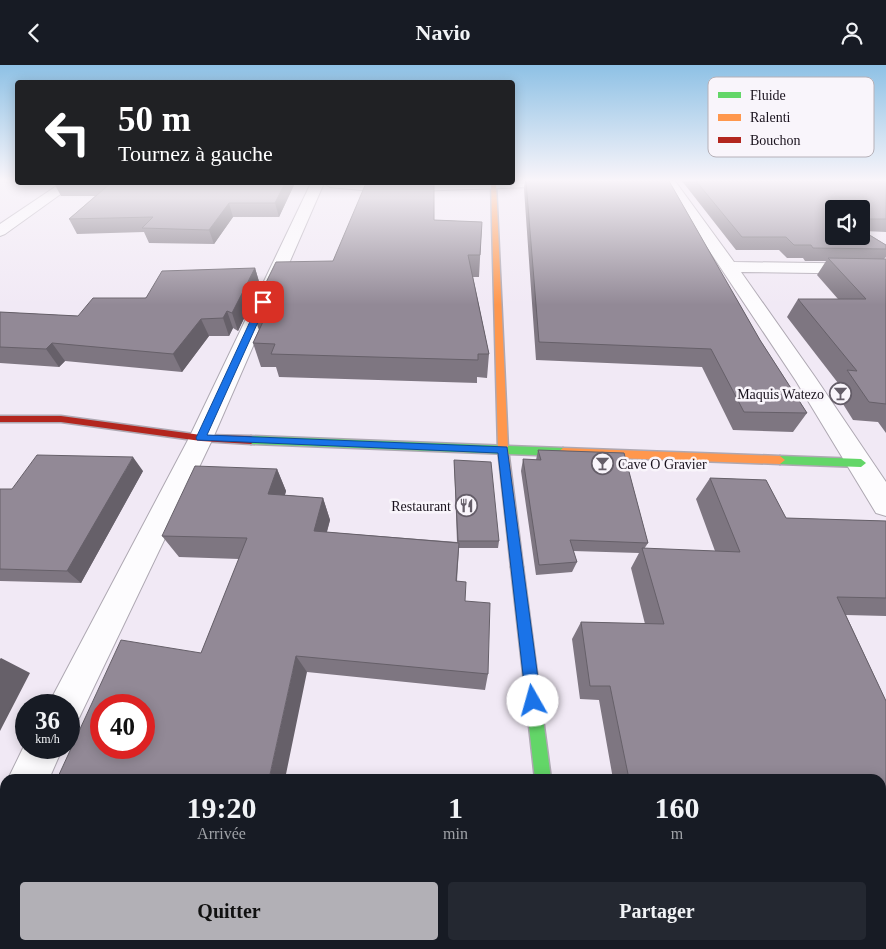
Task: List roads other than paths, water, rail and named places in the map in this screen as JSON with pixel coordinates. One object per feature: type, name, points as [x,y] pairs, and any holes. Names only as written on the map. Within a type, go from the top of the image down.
[{"type":"street","points":[[0,231],[13,222]]},
{"type":"street","points":[[72,694],[201,438],[299,222]]},
{"type":"street","points":[[494,222],[503,449],[541,774]]},
{"type":"street","points":[[698,222],[730,267],[861,463],[886,505]]},
{"type":"street","points":[[730,267],[886,269]]},
{"type":"street","points":[[0,419],[61,419],[201,438],[861,463]]},
{"type":"street","points":[[30,774],[38,759]]},
{"type":"place","name":"Maquis Watezo","points":[[840,394]]},
{"type":"place","name":"Cave O Gravier","points":[[602,464]]},
{"type":"place","name":"Restaurant","points":[[467,506]]}]
